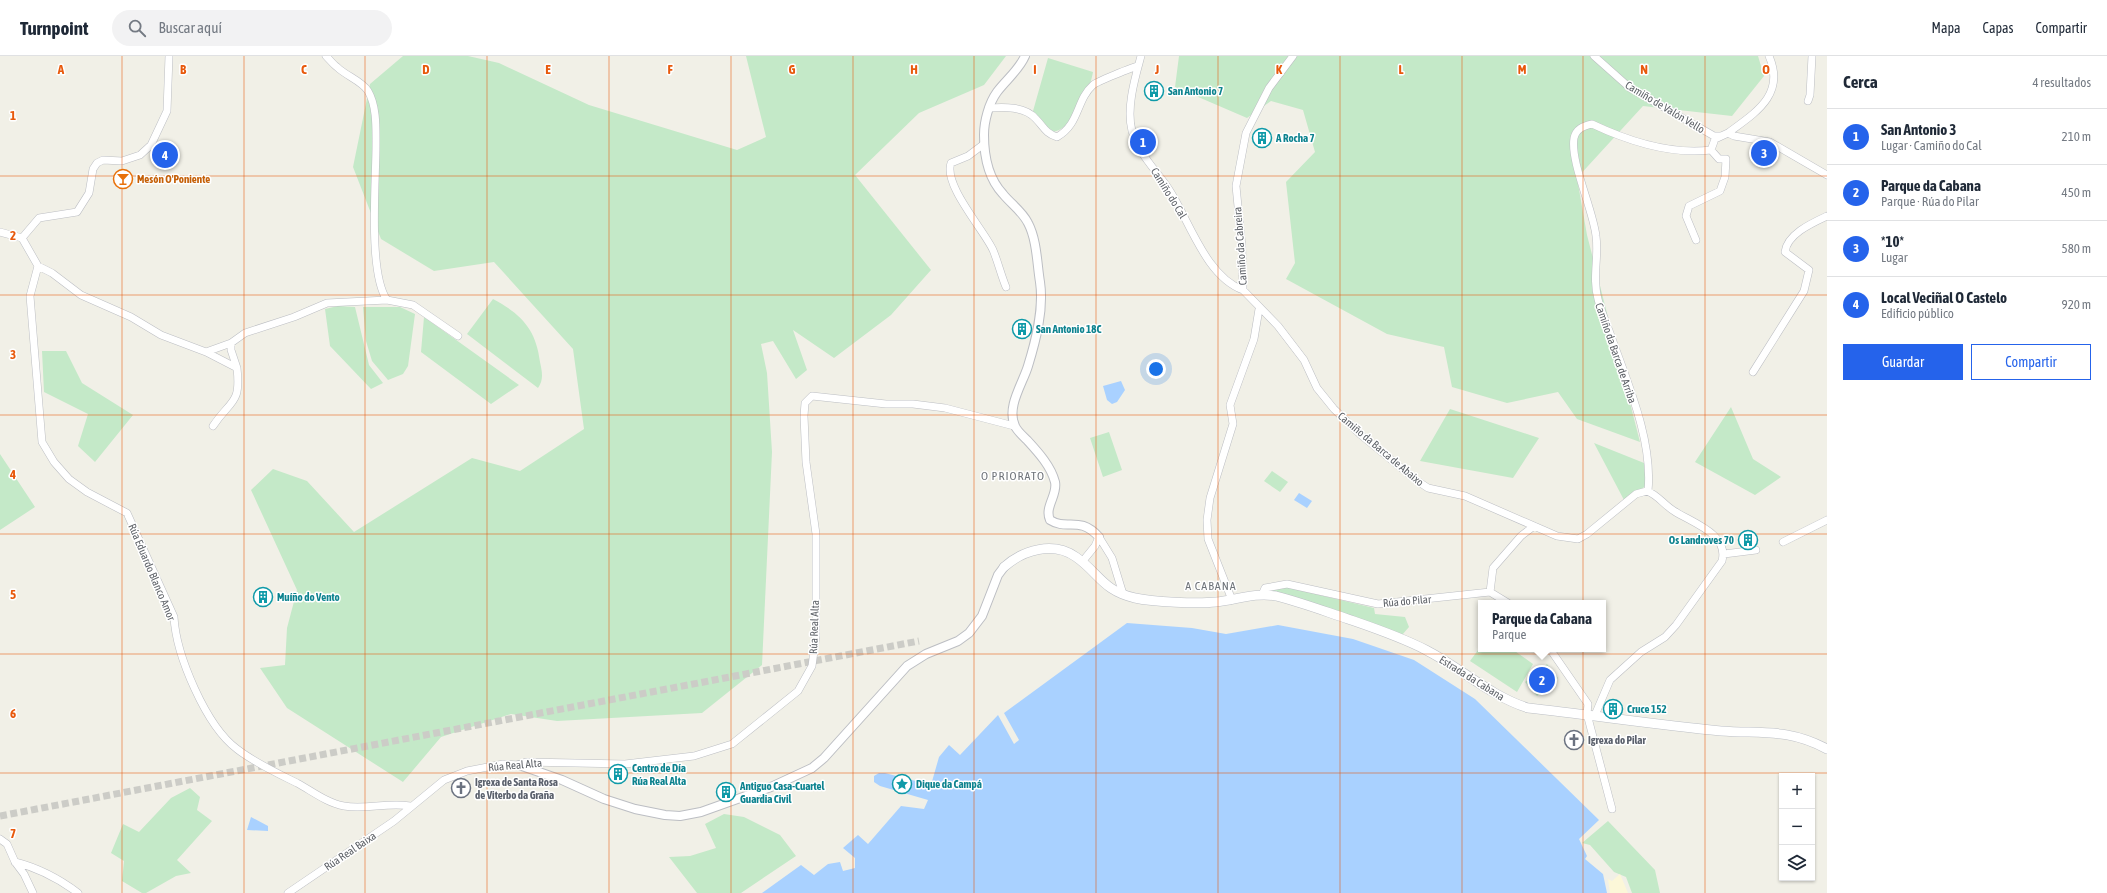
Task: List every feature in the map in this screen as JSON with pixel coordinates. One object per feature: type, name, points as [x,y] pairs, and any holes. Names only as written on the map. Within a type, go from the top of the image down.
[{"type":"main road","name":"Estrada da Cabana","points":[[1004,567],[1025,553],[1040,549],[1060,550],[1075,556],[1101,581],[1123,594],[1142,599],[1201,603],[1262,595],[1273,596],[1296,602],[1397,636],[1447,661],[1499,696],[1514,704],[1528,708],[1720,730],[1777,732],[1802,737],[1827,749]]},
{"type":"street","points":[[22,238],[39,218],[77,212],[89,193],[93,169],[97,163],[103,160],[122,160],[140,155],[151,145],[167,111],[169,56]]},
{"type":"street","points":[[326,56],[336,67],[368,91],[373,106],[376,130],[375,245],[377,271],[381,291],[387,300]]},
{"type":"street","points":[[1025,56],[1010,78],[997,92],[988,108],[984,133],[984,144],[989,170],[995,183],[1002,194],[1019,209],[1030,227],[1041,285],[1035,338],[1028,367],[1013,408],[1014,426],[1040,454],[1055,482],[1055,490],[1049,509],[1050,520],[1058,523],[1086,526],[1099,537],[1112,558],[1123,594]]},
{"type":"street","name":"Camiño do Cal","points":[[1141,56],[1131,103],[1131,121],[1137,143],[1154,170],[1168,188],[1210,261],[1222,276],[1237,288],[1243,290]]},
{"type":"street","name":"Camiño da Cabreira","points":[[1259,309],[1243,290],[1242,247],[1236,186],[1246,133],[1269,88],[1292,56]]},
{"type":"street","name":"Camiño de Valón Vello","points":[[1594,56],[1630,88],[1714,136],[1720,136]]},
{"type":"street","points":[[1696,240],[1686,216],[1689,206],[1720,191],[1726,177],[1726,159],[1719,159],[1711,150],[1716,139],[1728,133],[1756,112],[1768,100],[1772,90],[1774,77],[1769,56]]},
{"type":"street","points":[[1808,101],[1810,95],[1812,56]]},
{"type":"street","points":[[988,108],[1008,108],[1028,113],[1036,119],[1045,132],[1057,137],[1070,127],[1084,98],[1093,85],[1138,66]]},
{"type":"street","name":"Camiño da Barca de Arriba","points":[[1648,491],[1650,471],[1646,446],[1629,386],[1597,299],[1595,281],[1596,235],[1575,153],[1574,137],[1584,126],[1592,124],[1640,143],[1689,151],[1711,150]]},
{"type":"street","points":[[1728,133],[1734,136],[1770,142],[1827,175]]},
{"type":"street","points":[[984,144],[968,156],[951,163],[951,170],[964,207],[992,249],[1006,287]]},
{"type":"street","points":[[1753,372],[1804,291],[1808,276],[1809,270],[1788,256],[1785,252],[1785,247],[1803,229],[1827,216]]},
{"type":"street","points":[[0,232],[22,238],[38,266],[52,273],[81,295],[131,317],[161,335],[206,352],[237,368]]},
{"type":"street","name":"Rúa Eduardo Blanco Amor","points":[[38,266],[30,296],[42,442],[54,462],[69,479],[87,492],[127,514],[174,618],[175,632],[184,664],[193,686],[215,724],[235,748],[251,759],[329,801],[344,806],[410,806]]},
{"type":"street","points":[[206,352],[231,343],[245,333],[294,317],[327,303],[387,300],[413,305],[458,336]]},
{"type":"street","points":[[1232,600],[1208,539],[1207,520],[1210,498],[1234,424],[1230,405],[1254,339],[1259,309]]},
{"type":"street","name":"Camiño da Barca de Abaixo","points":[[1259,309],[1278,326],[1304,360],[1317,388],[1334,409],[1361,435],[1428,488],[1465,496],[1557,536],[1578,539],[1613,514],[1636,494],[1642,491],[1648,491]]},
{"type":"street","points":[[213,426],[235,400],[239,386],[237,368],[231,350],[231,343]]},
{"type":"street","name":"Rúa Real Alta","points":[[410,806],[444,780],[467,771],[503,764],[519,766],[526,762],[625,764],[694,756],[732,744],[798,691],[812,666],[816,636],[816,534],[806,462],[804,416],[805,403],[812,396],[886,404],[912,404],[945,408],[1014,426]]},
{"type":"street","points":[[1591,715],[1610,680],[1641,652],[1664,637],[1676,626],[1722,561],[1724,554],[1723,548],[1711,532],[1673,510],[1648,491]]},
{"type":"street","points":[[1783,542],[1827,520]]},
{"type":"street","points":[[1503,600],[1490,592],[1493,568],[1521,536],[1534,526]]},
{"type":"street","points":[[1082,562],[1095,546],[1099,537]]},
{"type":"street","points":[[1724,554],[1756,550]]},
{"type":"street","points":[[519,766],[562,780],[604,799],[636,809],[672,816],[701,812],[772,787],[812,768],[824,758],[907,666],[926,654],[958,641],[969,634],[982,616],[998,575],[1004,567]]},
{"type":"street","name":"Rúa do Pilar","points":[[1262,595],[1265,588],[1287,584],[1378,604],[1490,592]]},
{"type":"street","points":[[1552,652],[1586,698],[1612,810]]},
{"type":"street","name":"Rúa Real Baixa","points":[[288,893],[394,821],[410,806]]},
{"type":"street","points":[[0,839],[7,844],[15,862],[24,874],[33,893]]},
{"type":"street","points":[[15,862],[36,867],[78,893]]},
{"type":"green space","points":[[403,56],[468,56],[499,63],[589,105],[737,150],[766,137],[746,56],[1006,56],[984,85],[919,113],[855,175],[931,270],[891,315],[834,358],[793,330],[807,370],[796,379],[773,341],[761,344],[767,373],[772,452],[762,665],[702,713],[557,721],[511,714],[441,737],[403,782],[287,708],[260,668],[285,665],[287,628],[297,590],[251,490],[273,469],[307,481],[354,532],[472,458],[520,471],[584,429],[573,349],[494,262],[434,271],[381,239],[353,167],[370,84]]},
{"type":"green space","points":[[1179,56],[1758,56],[1764,76],[1732,116],[1643,106],[1577,178],[1587,235],[1640,442],[1577,419],[1558,392],[1507,403],[1452,387],[1444,347],[1387,334],[1286,279],[1295,263],[1286,182],[1315,152],[1303,110],[1271,101],[1247,118],[1175,87]]},
{"type":"green space","points":[[1048,58],[1093,72],[1084,99],[1073,118],[1059,130],[1051,132],[1033,111]]},
{"type":"green space","points":[[493,299],[519,317],[531,332],[538,350],[542,372],[541,382],[538,388],[467,334]]},
{"type":"green space","points":[[338,306],[355,307],[369,365],[383,383],[371,389],[330,346],[325,309]]},
{"type":"green space","points":[[363,307],[400,307],[415,314],[408,366],[403,374],[388,380],[372,361],[366,341]]},
{"type":"green space","points":[[424,317],[519,385],[491,404],[421,352]]},
{"type":"green space","points":[[42,351],[66,351],[82,383],[133,415],[95,462],[78,446],[88,414],[44,392]]},
{"type":"green space","points":[[1731,407],[1753,459],[1781,477],[1755,495],[1695,462]]},
{"type":"green space","points":[[1450,409],[1539,438],[1513,478],[1420,461]]},
{"type":"green space","points":[[1109,432],[1122,470],[1103,477],[1090,438]]},
{"type":"green space","points":[[1594,443],[1644,463],[1646,486],[1624,500]]},
{"type":"green space","points":[[0,454],[35,507],[0,530]]},
{"type":"green space","points":[[1272,471],[1288,482],[1280,492],[1264,481]]},
{"type":"green space","points":[[1286,587],[1374,608],[1375,614],[1405,617],[1409,627],[1402,635],[1270,591],[1271,589]]},
{"type":"green space","points":[[1478,650],[1478,652],[1516,652],[1533,664],[1517,692],[1470,661]]},
{"type":"green space","points":[[1547,664],[1558,678],[1537,696],[1525,682]]},
{"type":"green space","points":[[190,788],[200,797],[197,810],[212,821],[177,860],[191,873],[176,876],[146,893],[142,893],[122,881],[124,861],[111,853],[123,824],[139,832],[171,798]]},
{"type":"green space","points":[[724,814],[744,817],[780,835],[796,856],[741,893],[697,893],[669,857],[690,856],[716,848],[705,824]]},
{"type":"green space","points":[[1608,821],[1655,870],[1660,893],[1632,893],[1626,877],[1614,872],[1590,845],[1582,843]]},
{"type":"sand","points":[[1620,874],[1628,893],[1610,893],[1608,879],[1612,881]]},
{"type":"water","points":[[1121,381],[1125,390],[1117,402],[1112,404],[1107,400],[1103,386]]},
{"type":"water","points":[[1299,493],[1312,501],[1307,508],[1294,500]]},
{"type":"water","points":[[1127,623],[1192,628],[1226,634],[1278,625],[1353,639],[1414,660],[1475,699],[1599,820],[1579,839],[1587,856],[1585,859],[1603,874],[1607,893],[762,893],[801,865],[814,875],[828,864],[840,862],[843,871],[855,868],[855,858],[843,848],[858,835],[868,844],[901,806],[924,809],[928,800],[880,786],[874,782],[874,776],[879,773],[885,773],[931,785],[939,757],[949,745],[960,755],[998,715],[1014,744],[1019,740],[1004,713]]},
{"type":"water","points":[[251,817],[268,826],[268,831],[247,830]]},
{"type":"tunnel","points":[[0,816],[919,641]]},
{"type":"place","name":"San Antonio 7","points":[[1154,91]]},
{"type":"place","name":"A Rocha 7","points":[[1262,138]]},
{"type":"place","name":"San Antonio 3","points":[[1143,142]]},
{"type":"place","name":"*10*","points":[[1764,153]]},
{"type":"place","name":"Local Veciñal O Castelo","points":[[165,155]]},
{"type":"place","name":"Mesón O'Poniente","points":[[123,179]]},
{"type":"place","name":"San Antonio 18C","points":[[1022,329]]},
{"type":"place","name":"Os Landroves 70","points":[[1748,540]]},
{"type":"place","name":"Muíño do Vento","points":[[263,597]]},
{"type":"place","name":"Parque da Cabana","points":[[1542,680]]},
{"type":"place","name":"Cruce 152","points":[[1613,709]]},
{"type":"place","name":"Igrexa do Pilar","points":[[1574,740]]},
{"type":"place","name":"Centro de Día Rúa Real Alta","points":[[618,774]]},
{"type":"place","name":"Dique da Campá","points":[[902,784]]},
{"type":"place","name":"Igrexa de Santa Rosa de Viterbo da Graña","points":[[461,788]]},
{"type":"place","name":"Antiguo Casa-Cuartel Guardia Civil","points":[[726,792]]},
{"type":"district","name":"O PRIORATO","points":[[1013,476]]},
{"type":"district","name":"A CABANA","points":[[1211,586]]}]
